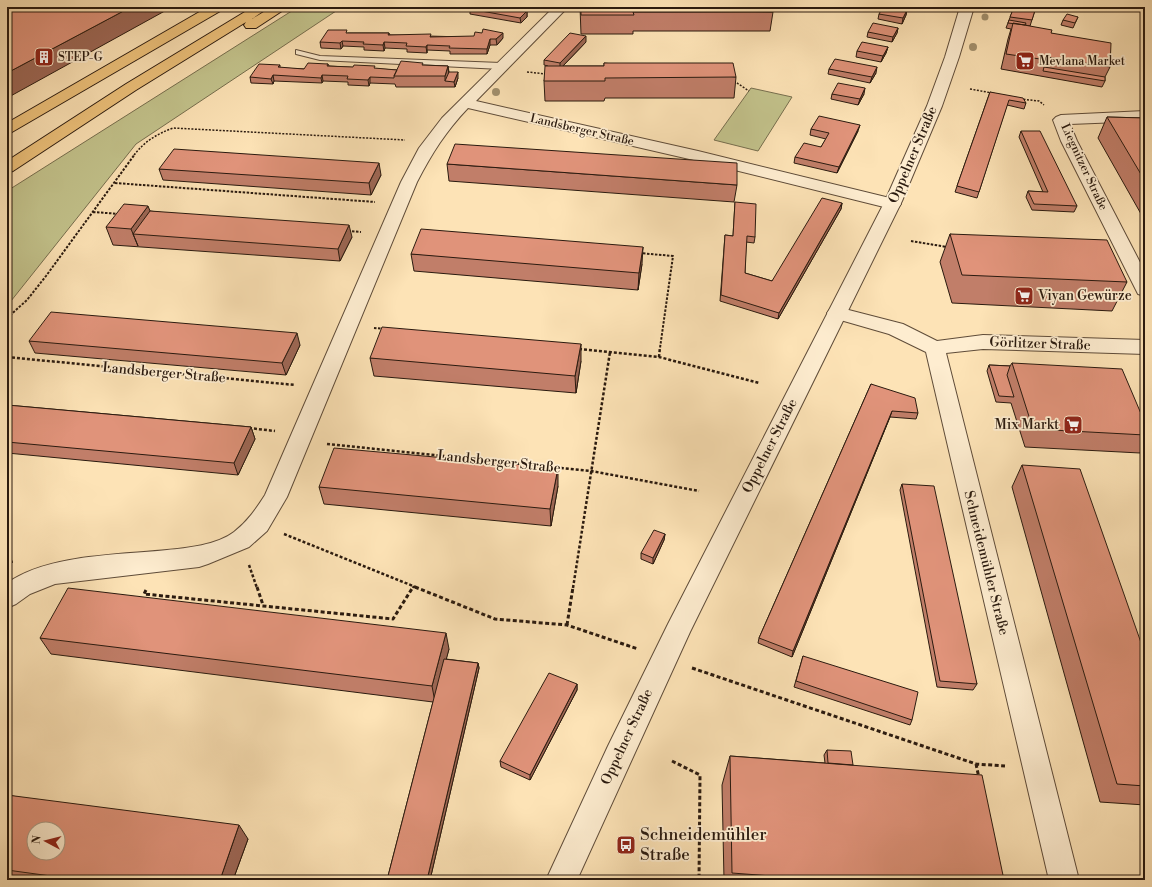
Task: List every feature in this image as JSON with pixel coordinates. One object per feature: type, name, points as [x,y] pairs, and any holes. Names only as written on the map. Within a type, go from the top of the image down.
[{"type":"highway","points":[[7,129],[217,7]]},
{"type":"highway","points":[[7,168],[35,152],[131,87],[262,7]]},
{"type":"highway","points":[[35,152],[85,129],[281,7]]},
{"type":"street","points":[[7,597],[21,587],[52,574],[199,556],[241,540],[259,524],[275,497],[408,182],[431,142],[447,121],[560,7]]},
{"type":"street","name":"Oppelner Straße","points":[[561,880],[665,658],[892,204],[925,132],[949,66],[967,7]]},
{"type":"street","name":"Landsberger Straße","points":[[466,103],[698,156],[892,204]]},
{"type":"street","name":"Liegnitzer Straße","points":[[1145,116],[1061,120],[1069,142],[1145,290]]},
{"type":"street","points":[[837,313],[896,329],[935,348]]},
{"type":"street","name":"Görlitzer Straße","points":[[935,348],[983,342],[1145,347]]},
{"type":"street","name":"Schneidemühler Straße","points":[[935,348],[1035,769],[1064,880]]},
{"type":"lane","points":[[299,52],[320,58],[501,66]]},
{"type":"path","points":[[764,13],[777,7]]},
{"type":"path","points":[[501,66],[535,73],[550,74]]},
{"type":"path","points":[[732,80],[749,91]]},
{"type":"path","points":[[970,89],[993,94]]},
{"type":"path","points":[[1016,98],[1039,101],[1061,120]]},
{"type":"path","points":[[7,318],[27,300],[140,147],[155,135],[173,128],[431,142]]},
{"type":"path","points":[[114,183],[399,204]]},
{"type":"path","points":[[93,212],[125,214]]},
{"type":"path","points":[[347,231],[386,234]]},
{"type":"path","points":[[911,241],[954,248]]},
{"type":"path","points":[[633,253],[673,256],[659,357]]},
{"type":"path","points":[[348,326],[387,330]]},
{"type":"path","points":[[578,349],[659,357],[759,383]]},
{"type":"path","points":[[567,625],[610,352]]},
{"type":"path","name":"Landsberger Straße","points":[[7,357],[14,359],[321,388]]},
{"type":"path","name":"Landsberger Straße","points":[[248,428],[300,437],[591,471],[699,491]]},
{"type":"path","points":[[259,524],[495,619],[567,625],[976,764],[1035,769]]},
{"type":"path","points":[[241,540],[263,605]]},
{"type":"path","points":[[153,561],[144,594],[393,619],[414,586]]},
{"type":"path","points":[[672,761],[700,776],[699,880]]},
{"type":"path","points":[[976,764],[980,786]]},
{"type":"green space","points":[[298,7],[342,7],[136,144],[7,306],[7,191]]},
{"type":"green space","points":[[751,88],[792,97],[758,151],[714,140]]},
{"type":"building","points":[[7,7],[131,7],[7,73]]},
{"type":"building","points":[[472,7],[502,7],[527,11],[520,18],[470,9]]},
{"type":"building","points":[[581,7],[772,7],[773,12],[633,12],[634,15],[581,15]]},
{"type":"building","points":[[883,7],[907,10],[903,18],[879,14]]},
{"type":"building","points":[[1014,7],[1036,7],[1032,20],[1010,17]]},
{"type":"building","points":[[1067,14],[1078,17],[1075,23],[1063,20]]},
{"type":"building","points":[[1009,20],[1026,23],[1025,25],[1008,23]]},
{"type":"building","points":[[873,23],[898,28],[893,37],[868,32]]},
{"type":"building","points":[[1013,23],[1052,30],[1051,33],[1111,43],[1110,67],[1047,57],[1047,60],[1006,54]]},
{"type":"building","points":[[483,29],[503,33],[496,39],[490,39],[487,49],[449,48],[450,46],[427,45],[426,47],[406,46],[407,43],[384,42],[383,45],[363,44],[364,42],[320,42],[328,30],[347,30],[346,33],[389,33],[388,35],[431,34],[430,37],[474,36],[475,32],[482,33]]},
{"type":"building","points":[[570,33],[586,36],[560,63],[544,60]]},
{"type":"building","points":[[862,42],[888,47],[883,56],[857,51]]},
{"type":"building","points":[[835,59],[877,67],[872,77],[829,69]]},
{"type":"building","points":[[401,61],[423,63],[422,65],[448,66],[445,76],[394,76]]},
{"type":"building","points":[[308,63],[328,64],[327,66],[375,66],[374,68],[397,70],[394,78],[370,77],[368,80],[347,79],[348,76],[322,75],[321,78],[273,75],[271,79],[250,77],[259,64],[280,65],[278,67],[304,69]]},
{"type":"building","points":[[604,63],[733,63],[736,77],[605,78],[605,81],[544,81],[545,66],[604,66]]},
{"type":"building","points":[[1044,67],[1105,77],[1105,81],[1043,71]]},
{"type":"building","points":[[449,72],[458,72],[454,82],[445,81]]},
{"type":"building","points":[[838,83],[865,88],[860,99],[832,94]]},
{"type":"building","points":[[990,92],[1023,98],[1026,103],[1009,100],[979,192],[957,186]]},
{"type":"building","points":[[819,116],[860,125],[839,167],[795,157],[804,143],[821,147],[829,133],[811,129]]},
{"type":"building","points":[[1107,117],[1145,118],[1145,181]]},
{"type":"building","points":[[1021,131],[1040,131],[1077,206],[1034,204],[1028,191],[1048,192]]},
{"type":"building","points":[[455,144],[737,163],[737,185],[447,164]]},
{"type":"building","points":[[174,149],[379,163],[369,183],[159,169]]},
{"type":"building","points":[[822,198],[842,203],[779,313],[721,295],[725,235],[733,236],[735,202],[756,204],[755,237],[747,236],[745,273],[772,281]]},
{"type":"building","points":[[124,204],[148,206],[131,229],[106,227]]},
{"type":"building","points":[[150,211],[349,225],[338,249],[133,234]]},
{"type":"building","points":[[421,229],[643,247],[639,273],[411,254]]},
{"type":"building","points":[[950,234],[1107,240],[1127,282],[962,275]]},
{"type":"building","points":[[51,312],[297,333],[282,363],[29,341]]},
{"type":"building","points":[[382,327],[581,344],[575,376],[370,358]]},
{"type":"building","name":"Mix Markt","points":[[1012,363],[1122,369],[1145,423],[1145,435],[1033,429]]},
{"type":"building","points":[[989,365],[1010,366],[1007,375],[1014,397],[999,396]]},
{"type":"building","points":[[871,384],[915,398],[918,413],[892,411],[793,651],[759,638]]},
{"type":"building","points":[[7,405],[251,427],[234,463],[7,442]]},
{"type":"building","points":[[334,448],[558,468],[550,509],[319,487]]},
{"type":"building","points":[[1022,465],[1080,469],[1145,654],[1145,786],[1117,784]]},
{"type":"building","points":[[902,484],[934,486],[977,684],[940,681]]},
{"type":"building","points":[[654,530],[665,534],[653,558],[641,553]]},
{"type":"building","points":[[68,588],[446,633],[432,686],[40,638]]},
{"type":"building","points":[[803,656],[918,692],[912,720],[796,681]]},
{"type":"building","points":[[444,659],[478,663],[427,880],[387,880]]},
{"type":"building","points":[[549,673],[577,684],[530,775],[500,761]]},
{"type":"building","points":[[827,750],[851,751],[853,765],[828,763]]},
{"type":"building","points":[[730,756],[982,775],[1004,880],[824,880],[732,873]]},
{"type":"building","points":[[7,795],[239,825],[220,880],[80,880],[7,870]]},
{"type":"place","name":"STEP-G","points":[[44,57]]},
{"type":"place","name":"Mevlana Market","points":[[1025,61]]},
{"type":"place","name":"Viyan Gewürze","points":[[1024,296]]},
{"type":"place","name":"Mix Markt","points":[[1073,425]]},
{"type":"place","name":"Schneidemühler Straße","points":[[626,845]]}]
